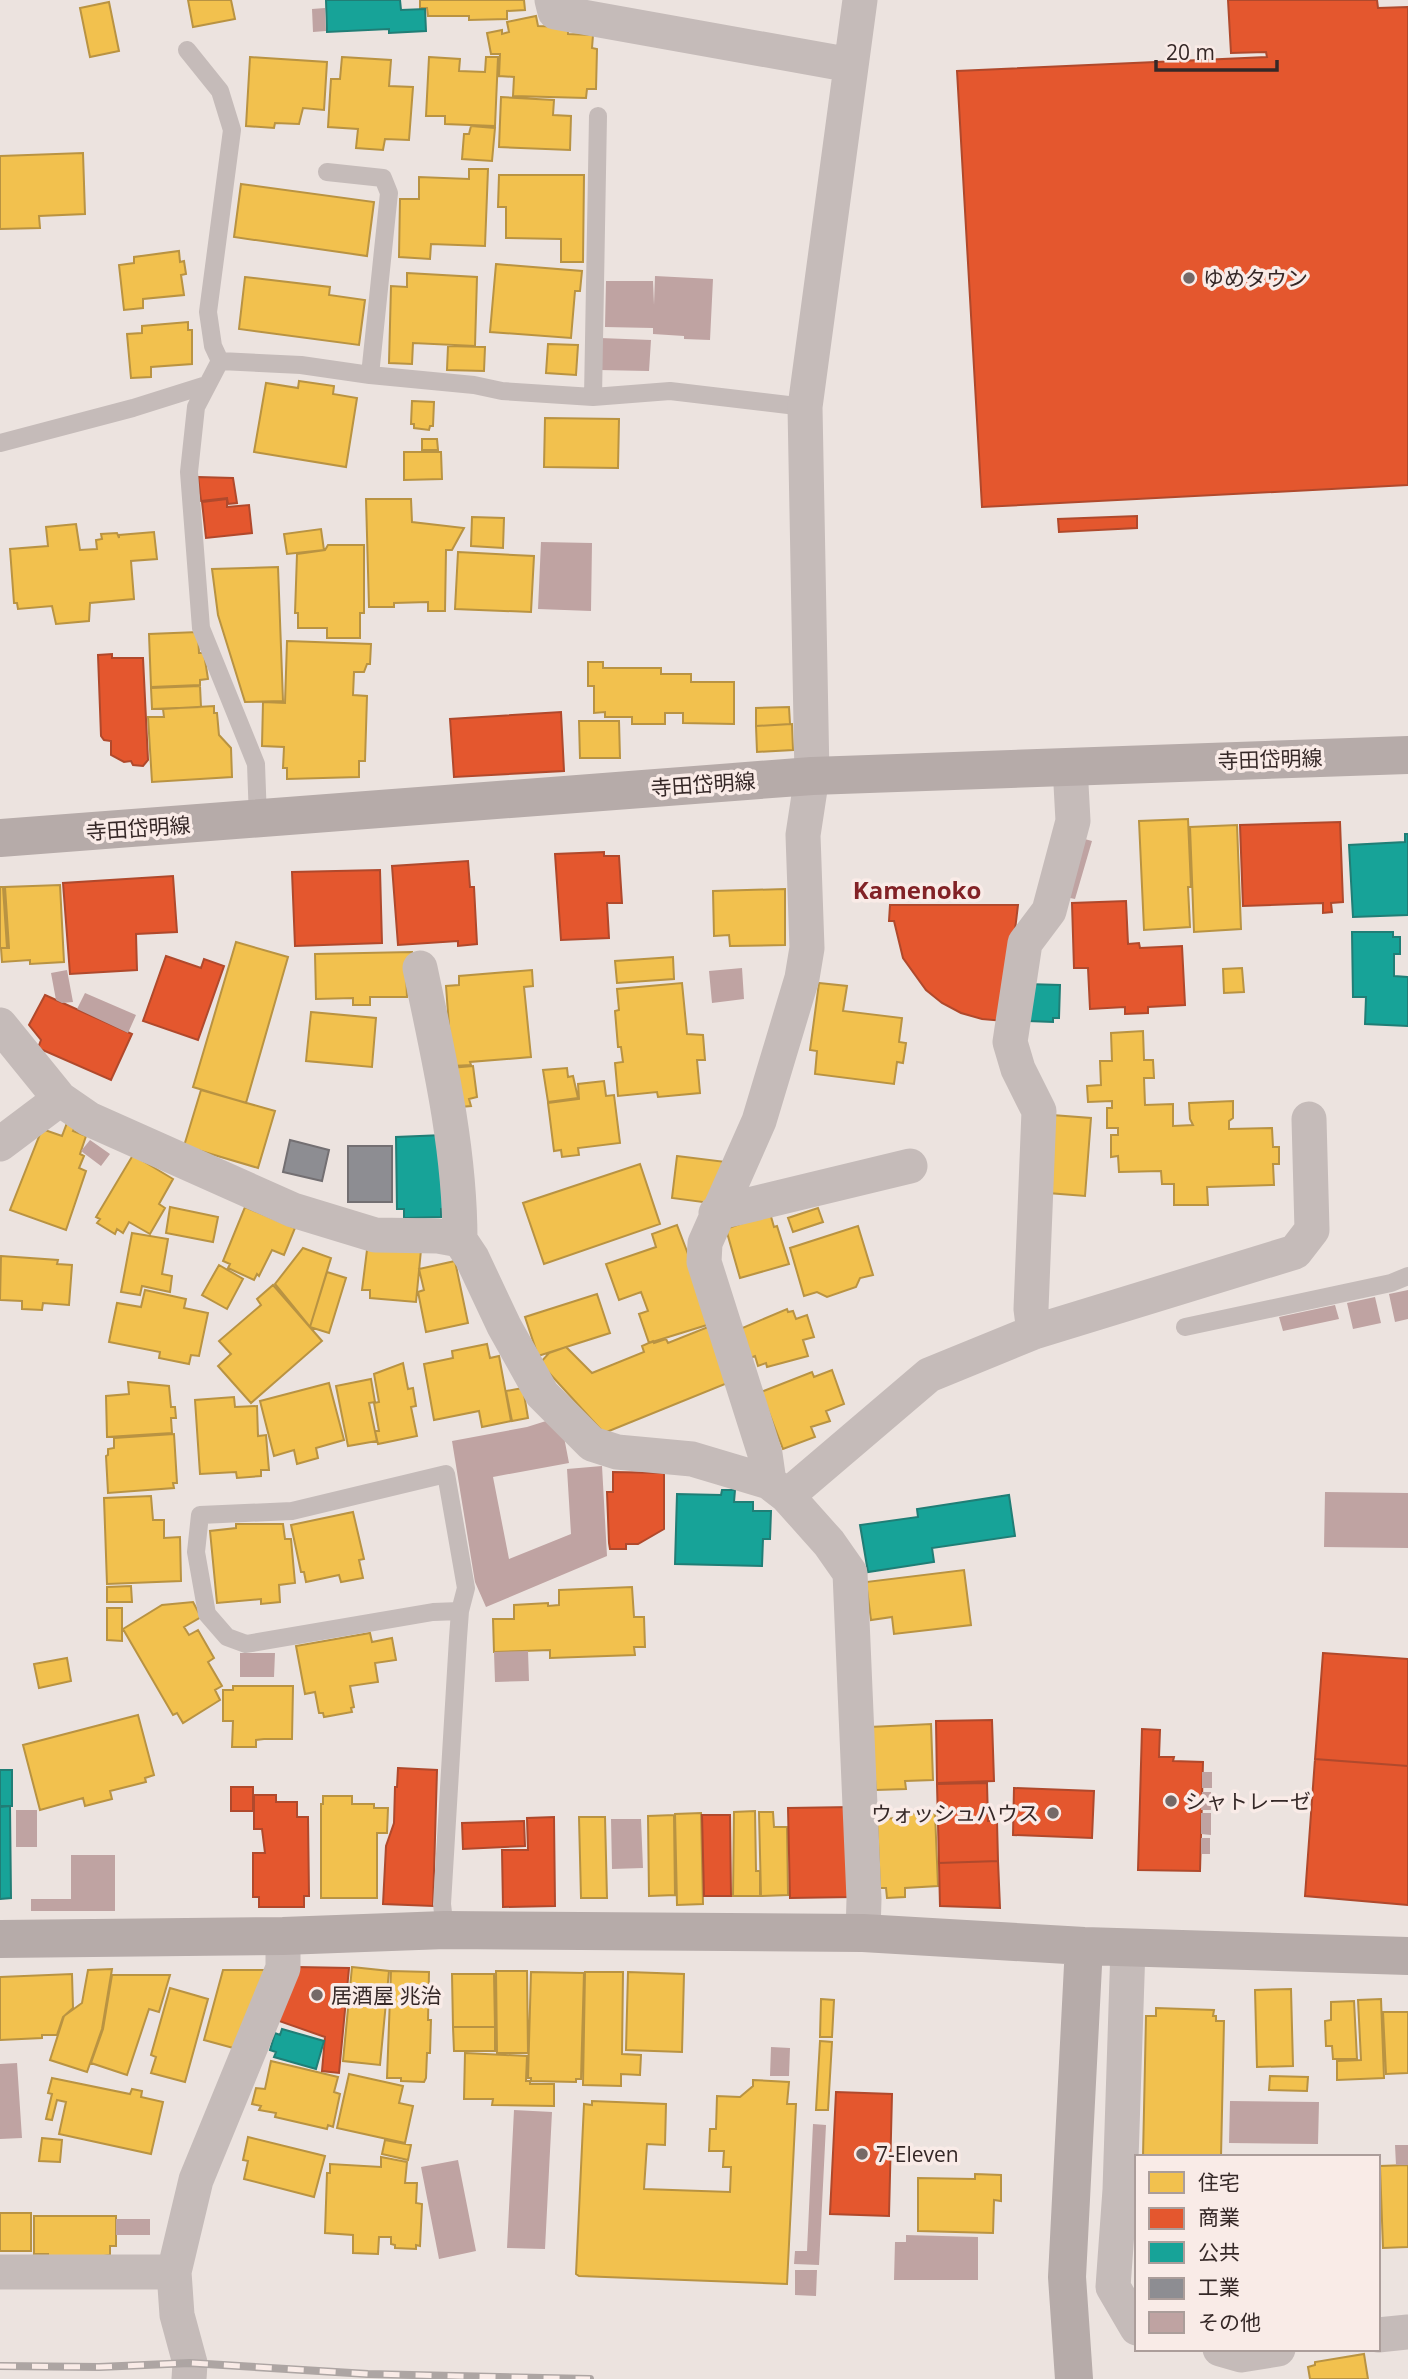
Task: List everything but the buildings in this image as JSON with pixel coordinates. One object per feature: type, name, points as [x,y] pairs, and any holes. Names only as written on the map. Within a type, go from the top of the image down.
[{"type":"street","points":[[552,0],[555,12],[851,65]]},
{"type":"street","points":[[860,0],[805,407],[812,776],[803,835],[807,948],[802,978],[759,1121],[716,1213],[705,1243],[704,1262],[778,1489],[829,1543],[850,1573],[864,1899],[863,1933]]},
{"type":"street","name":"寺田岱明線","points":[[0,838],[812,776],[1408,755]]},
{"type":"street","points":[[1034,1332],[1031,1309],[1039,1111],[1018,1069],[1010,1042],[1025,943],[1049,911],[1073,821],[1070,766]]},
{"type":"street","points":[[420,968],[450,1110],[460,1240],[472,1258],[504,1326],[542,1394],[592,1444],[617,1451],[692,1459],[778,1489]]},
{"type":"street","points":[[0,1025],[60,1099],[89,1119],[293,1210],[376,1235],[438,1236],[460,1240]]},
{"type":"street","points":[[0,1144],[60,1099]]},
{"type":"street","points":[[778,1489],[929,1375],[1034,1332],[1295,1252],[1312,1230],[1309,1119]]},
{"type":"street","points":[[716,1213],[910,1166]]},
{"type":"street","points":[[0,1939],[283,1936],[444,1930],[863,1933],[1084,1946],[1408,1956]]},
{"type":"street","points":[[189,2379],[190,2363],[177,2315],[174,2272],[195,2179],[283,1968],[283,1936]]},
{"type":"street","points":[[1074,2379],[1067,2277],[1084,1946]]},
{"type":"street","points":[[1128,1947],[1120,2190],[1113,2287],[1135,2325]]},
{"type":"street","points":[[0,2272],[174,2272]]},
{"type":"street","points":[[1380,2335],[1408,2332]]},
{"type":"street","points":[[1227,2351],[1241,2355],[1266,2351]]},
{"type":"lane","points":[[187,50],[220,92],[232,130],[208,312],[212,346],[220,361]]},
{"type":"lane","points":[[593,397],[598,116]]},
{"type":"lane","points":[[327,172],[383,178],[389,193],[370,375]]},
{"type":"lane","points":[[220,361],[301,365],[474,385],[502,391],[593,397],[670,391],[786,407],[805,407]]},
{"type":"lane","points":[[220,361],[195,407],[189,472],[201,628],[256,764],[258,819]]},
{"type":"lane","points":[[0,443],[133,408],[206,385]]},
{"type":"lane","points":[[1185,1327],[1391,1283],[1408,1276]]},
{"type":"lane","points":[[444,1930],[442,1904],[460,1611],[466,1588],[446,1474],[292,1511],[200,1515],[195,1552],[207,1614],[227,1637],[246,1644],[433,1612],[460,1611]]},
{"type":"railway","points":[[0,2366],[99,2367],[190,2363],[368,2374],[590,2379]]},
{"type":"place","name":"ゆめタウン","points":[[1189,278]]},
{"type":"place","name":"シャトレーゼ","points":[[1171,1801]]},
{"type":"place","name":"ウォッシュハウス","points":[[1053,1813]]},
{"type":"place","name":"居酒屋 兆治","points":[[317,1995]]},
{"type":"place","name":"7-Eleven","points":[[862,2154]]},
{"type":"district","name":"Kamenoko","points":[[917,889]]}]
